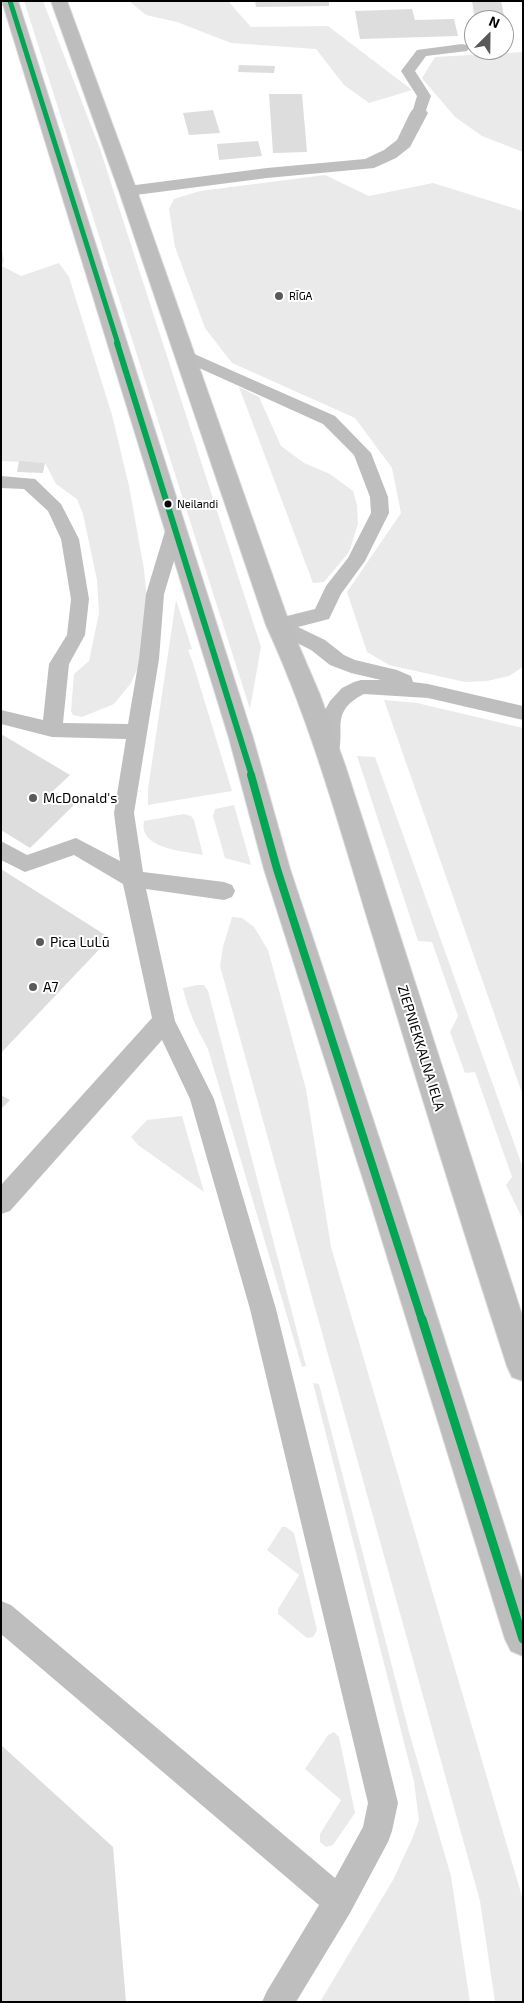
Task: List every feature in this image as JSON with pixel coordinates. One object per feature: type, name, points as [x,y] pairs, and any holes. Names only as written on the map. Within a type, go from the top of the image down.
[{"type":"highway","points":[[10,1],[241,738],[277,869],[389,1213],[523,1639]]},
{"type":"highway","name":"ZIEPNIEKKALNA IELA","points":[[59,1],[128,191],[278,625],[298,667],[329,755],[483,1248],[523,1366]]},
{"type":"street","points":[[128,191],[267,173],[368,164],[390,154],[404,143],[419,113]]},
{"type":"lane","points":[[419,113],[424,96],[408,71],[422,53],[462,48]]},
{"type":"lane","points":[[183,354],[329,420],[362,452],[380,497],[380,513],[356,561],[333,591],[322,614],[278,625]]},
{"type":"lane","points":[[1,482],[29,483],[55,508],[70,539],[74,558],[80,598],[76,636],[59,664],[52,730]]},
{"type":"lane","points":[[176,528],[155,594],[149,659],[124,813],[133,879],[164,1021],[202,1099],[264,1309],[384,1803],[377,1831],[339,1902],[278,2002]]},
{"type":"lane","points":[[278,625],[318,645],[337,660],[351,666],[390,675],[428,691]]},
{"type":"lane","points":[[329,755],[330,719],[337,706],[349,693],[361,688],[386,687],[428,691],[516,712],[523,694]]},
{"type":"lane","points":[[1,717],[52,730],[136,732]]},
{"type":"lane","points":[[1,849],[25,864],[76,846],[133,879],[224,891]]},
{"type":"lane","points":[[1,1203],[164,1021]]},
{"type":"lane","points":[[1,1615],[339,1902]]},
{"type":"shaded area","points":[[24,1],[43,1],[100,149],[261,647],[250,709]]},
{"type":"shaded area","points":[[129,1],[228,1],[251,27],[328,26],[412,90],[369,103],[344,85],[316,49],[231,43],[177,22],[146,15]]},
{"type":"shaded area","points":[[523,52],[523,152],[482,136],[455,117],[422,78],[435,57],[464,55],[464,60],[514,60],[514,53]]},
{"type":"shaded area","points":[[325,175],[369,196],[433,183],[523,211],[523,667],[509,676],[487,681],[465,682],[389,665],[367,652],[347,592],[401,513],[392,468],[355,418],[232,363],[205,328],[175,247],[169,209],[174,199],[200,191]]},
{"type":"shaded area","points":[[1,246],[4,261],[2,266],[21,276],[59,263],[69,277],[112,415],[129,486],[144,569],[148,610],[139,665],[131,683],[114,704],[82,717],[73,715],[71,711],[74,674],[89,661],[99,613],[97,580],[83,514],[77,499],[56,484],[45,463],[1,461]]},
{"type":"shaded area","points":[[239,387],[259,397],[281,446],[304,463],[330,474],[353,491],[357,505],[358,524],[349,552],[324,582],[313,583]]},
{"type":"shaded area","points":[[176,600],[192,649],[188,650],[232,791],[148,805],[148,789]]},
{"type":"shaded area","points":[[384,700],[417,703],[523,728],[523,1096]]},
{"type":"shaded area","points":[[357,756],[375,757],[523,1168],[523,1220],[506,1185],[512,1177],[475,1072],[465,1073],[450,1032],[458,1016],[432,942],[418,941]]},
{"type":"shaded area","points":[[234,805],[251,865],[225,858],[213,816],[215,809]]},
{"type":"shaded area","points":[[184,814],[191,816],[194,820],[203,855],[164,847],[148,838],[144,830],[144,821]]},
{"type":"shaded area","points":[[232,917],[242,918],[254,927],[268,950],[306,1089],[331,1247],[523,1900],[523,2002],[495,2002],[480,1901],[220,966],[223,947]]},
{"type":"shaded area","points":[[204,985],[208,991],[306,1366],[302,1367],[208,1049],[187,1004],[183,988]]},
{"type":"shaded area","points":[[182,1116],[204,1192],[138,1145],[131,1137],[147,1120]]},
{"type":"shaded area","points":[[313,1383],[319,1384],[409,1732],[451,1876],[470,2002],[320,2002],[393,1880],[419,1820],[414,1782]]},
{"type":"shaded area","points":[[282,1527],[286,1527],[294,1533],[317,1630],[313,1637],[307,1638],[278,1614],[278,1609],[299,1575],[267,1550]]},
{"type":"shaded area","points":[[334,1732],[339,1737],[355,1813],[333,1845],[326,1847],[320,1842],[320,1834],[341,1800],[305,1769],[328,1735]]},
{"type":"building","points":[[255,1],[329,1],[329,6],[256,7]]},
{"type":"building","points":[[472,1],[501,1],[503,10],[473,10]]},
{"type":"building","points":[[412,9],[415,20],[454,19],[458,36],[360,39],[355,11]]},
{"type":"building","points":[[239,65],[275,66],[274,73],[238,72]]},
{"type":"building","points":[[269,94],[302,94],[307,152],[273,153]]},
{"type":"building","points":[[213,110],[220,133],[189,135],[183,113]]},
{"type":"building","points":[[258,141],[262,156],[219,160],[217,144]]},
{"type":"building","points":[[19,461],[45,463],[43,473],[17,472]]},
{"type":"building","name":"McDonald's","points":[[1,734],[70,775],[53,791],[75,804],[30,848],[1,830]]},
{"type":"building","name":"A7","points":[[1,869],[110,938],[1,1053]]},
{"type":"building","points":[[1,1095],[10,1100],[1,1109]]},
{"type":"building","points":[[1,1745],[113,1847],[126,2002],[1,2002]]},
{"type":"transit line","points":[[10,1],[241,738],[277,869],[386,1204],[523,1639]]},
{"type":"place","name":"RĪGA","points":[[279,296]]},
{"type":"place","name":"Neilandi","points":[[168,504]]},
{"type":"place","name":"McDonald's","points":[[33,798]]},
{"type":"place","name":"Pica LuLū","points":[[40,942]]},
{"type":"place","name":"A7","points":[[33,987]]}]
